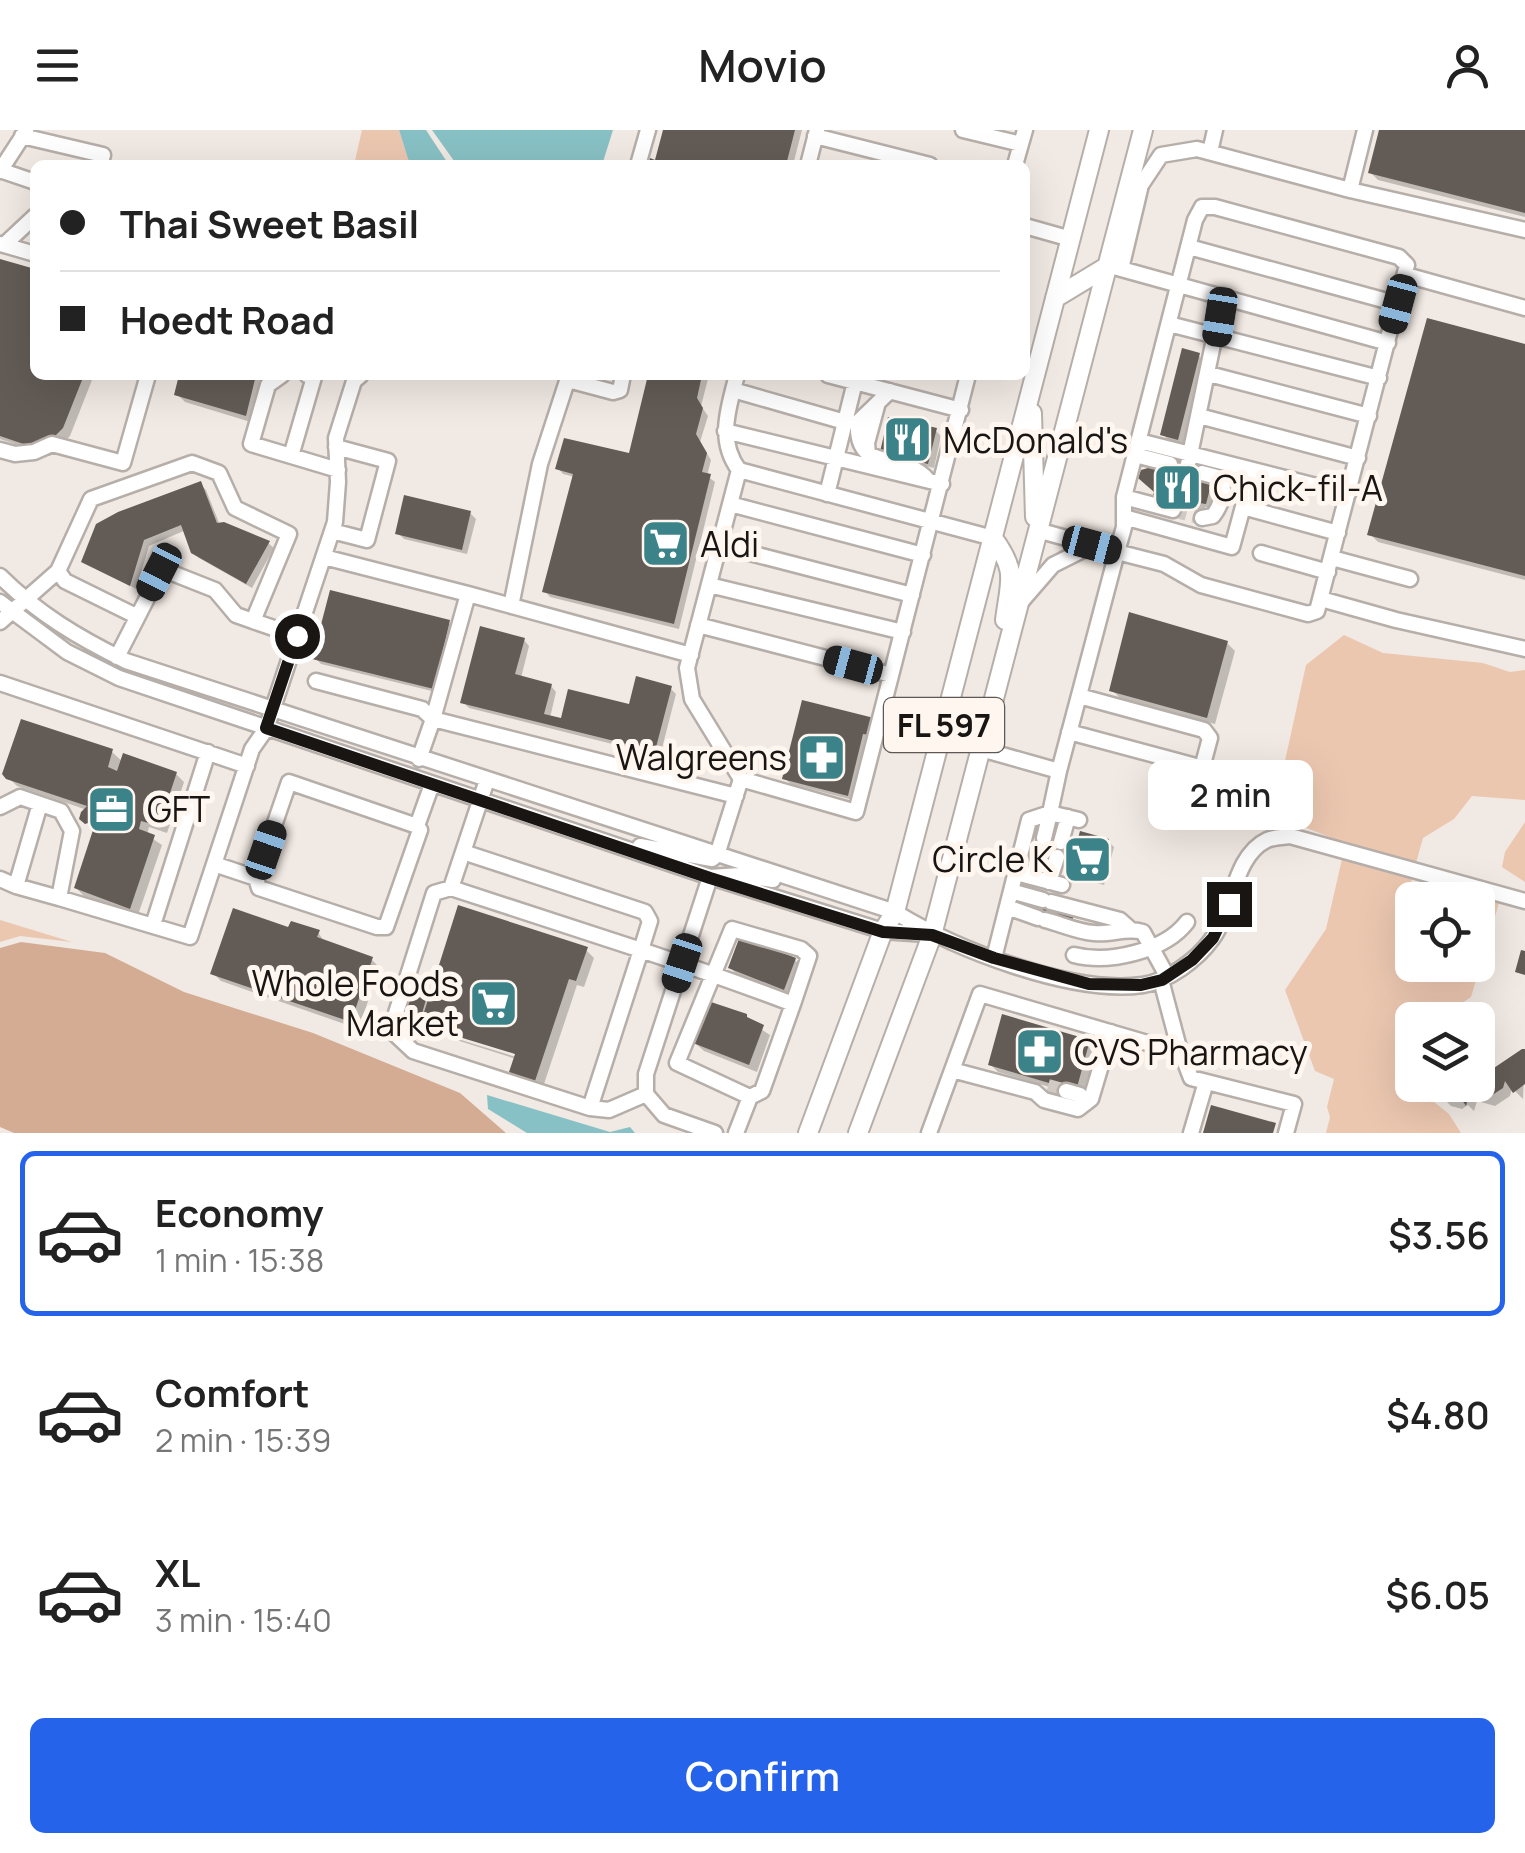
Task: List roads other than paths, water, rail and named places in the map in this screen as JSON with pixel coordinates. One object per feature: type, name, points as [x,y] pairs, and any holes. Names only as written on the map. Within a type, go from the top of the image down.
[{"type":"main road","name":"FL 597","points":[[808,1133],[883,932],[895,912],[1099,130]]},
{"type":"main road","name":"FL 597","points":[[858,1133],[932,935],[1038,530],[1114,267],[1144,130]]},
{"type":"main road","points":[[1055,298],[1114,267]]},
{"type":"main road","points":[[1032,387],[1032,472],[1038,530]]},
{"type":"main road","points":[[993,538],[1009,559],[1010,576],[994,699]]},
{"type":"street","points":[[639,160],[648,130]]},
{"type":"street","points":[[963,130],[1023,137]]},
{"type":"street","points":[[1210,152],[1215,130]]},
{"type":"street","points":[[1350,190],[1365,130]]},
{"type":"street","points":[[30,180],[0,171],[24,133],[103,156],[102,160]]},
{"type":"street","points":[[809,160],[816,133],[912,160]]},
{"type":"street","points":[[1388,343],[1114,267],[1141,185],[1161,156],[1197,149],[1350,190],[1525,230]]},
{"type":"street","points":[[1033,877],[1118,552],[1124,497],[1202,207],[1215,207],[1399,257],[1407,265],[1318,611],[1308,614],[1200,585],[1164,564],[1118,552],[1092,545],[1038,530]]},
{"type":"street","points":[[2,244],[30,220]]},
{"type":"street","points":[[1030,227],[1071,239]]},
{"type":"street","points":[[2,244],[30,252]]},
{"type":"street","points":[[1189,247],[1398,304]]},
{"type":"street","points":[[1406,274],[1525,308]]},
{"type":"street","points":[[1193,466],[1223,296]]},
{"type":"street","points":[[1168,324],[1379,378]]},
{"type":"street","points":[[1209,374],[1369,416]]},
{"type":"street","points":[[0,450],[15,454],[34,452],[52,444],[123,463],[147,380]]},
{"type":"street","points":[[275,380],[268,385],[252,444],[338,470]]},
{"type":"street","points":[[292,456],[313,380]]},
{"type":"street","points":[[0,879],[190,937],[246,766],[272,712],[332,531],[338,470],[336,438],[354,380]]},
{"type":"street","points":[[511,606],[540,464],[568,380]]},
{"type":"street","points":[[578,380],[613,392],[620,390],[622,380]]},
{"type":"street","points":[[847,380],[961,410]]},
{"type":"street","points":[[739,470],[687,668],[692,700],[741,779],[856,812],[931,522],[935,483],[961,410],[967,380]]},
{"type":"street","points":[[827,494],[855,382]]},
{"type":"street","points":[[845,422],[735,383],[726,431],[727,453],[739,470],[993,538]]},
{"type":"street","points":[[890,391],[877,406],[867,443],[868,455],[917,468],[935,483]]},
{"type":"street","points":[[1199,416],[1358,458]]},
{"type":"street","points":[[726,431],[935,483]]},
{"type":"street","points":[[332,531],[367,540],[388,461],[336,446]]},
{"type":"street","points":[[1137,448],[1170,464]]},
{"type":"street","points":[[1137,448],[1221,478],[1224,486],[1220,506],[1213,516],[1202,518]]},
{"type":"street","points":[[253,621],[289,534],[236,508],[218,474],[192,463],[92,500],[58,572],[3,612],[67,652],[119,678],[710,878],[883,932],[932,935]]},
{"type":"street","points":[[1193,466],[1253,470],[1348,494]]},
{"type":"street","points":[[1124,518],[1232,547],[1253,470]]},
{"type":"street","points":[[1124,497],[1174,510]]},
{"type":"street","points":[[730,504],[923,555]]},
{"type":"street","points":[[1243,507],[1338,533]]},
{"type":"street","points":[[719,545],[912,595]]},
{"type":"street","points":[[1018,606],[1052,564],[1092,545]]},
{"type":"street","points":[[1261,553],[1410,579]]},
{"type":"street","points":[[324,557],[690,655]]},
{"type":"street","points":[[118,657],[159,572],[166,568],[215,590],[236,615],[297,636]]},
{"type":"street","points":[[58,572],[65,582],[136,616]]},
{"type":"street","points":[[0,576],[23,599],[76,636],[118,657],[272,712],[895,912],[932,935],[994,958],[1089,984],[1141,985],[1164,978],[1192,960],[1213,938],[1247,857],[1267,840],[1290,836],[1525,902]]},
{"type":"street","points":[[709,585],[902,632]]},
{"type":"street","points":[[419,759],[468,594]]},
{"type":"street","points":[[1321,598],[1396,620],[1525,649]]},
{"type":"street","points":[[698,625],[892,675]]},
{"type":"street","points":[[316,680],[422,708],[434,719],[736,796]]},
{"type":"street","points":[[0,683],[246,766]]},
{"type":"street","points":[[1079,696],[1204,730],[1210,738],[1202,768]]},
{"type":"street","points":[[1069,732],[1248,780]]},
{"type":"street","points":[[981,749],[1058,771]]},
{"type":"street","points":[[152,925],[208,752]]},
{"type":"street","points":[[604,842],[712,859],[718,854],[741,779]]},
{"type":"street","points":[[451,888],[487,780]]},
{"type":"street","points":[[288,782],[420,830],[386,927],[259,888],[256,878],[288,782]]},
{"type":"street","points":[[417,826],[432,784]]},
{"type":"street","points":[[0,808],[20,797],[61,811],[72,831],[59,898]]},
{"type":"street","points":[[16,886],[40,804]]},
{"type":"street","points":[[994,958],[1029,820],[1050,813],[1073,819],[1059,849],[1056,883],[1016,873]]},
{"type":"street","points":[[463,852],[645,912],[650,922],[590,1108]]},
{"type":"street","points":[[214,864],[256,878]]},
{"type":"street","points":[[710,878],[740,875],[808,884]]},
{"type":"street","points":[[710,878],[646,1074],[646,1094],[676,1127],[715,1133]]},
{"type":"street","points":[[646,1094],[610,1110],[590,1108],[413,1050],[395,1034],[396,1013],[434,893],[451,888],[682,963],[793,1004]]},
{"type":"street","points":[[1011,892],[1120,920],[1143,932],[1164,978],[1178,1044],[1191,1078],[1294,1104],[1286,1133]]},
{"type":"street","points":[[1007,908],[1092,933],[1129,928]]},
{"type":"street","points":[[1074,955],[1098,960],[1152,946],[1177,934],[1187,922]]},
{"type":"street","points":[[676,1063],[732,929],[801,949],[809,956],[762,1090],[750,1097],[736,1133]]},
{"type":"street","points":[[932,1132],[980,994],[1161,1047],[1178,1044]]},
{"type":"street","points":[[952,1070],[1043,1090],[1044,1100],[1078,1109],[1091,1099],[1111,1032]]},
{"type":"street","points":[[652,1054],[750,1097]]},
{"type":"street","points":[[1192,1133],[1206,1082]]},
{"type":"street","points":[[1065,1094],[1080,1094],[1086,1103]]},
{"type":"water","points":[[399,130],[426,130],[446,160],[408,160]]},
{"type":"water","points":[[432,130],[613,130],[604,160],[453,160]]},
{"type":"water","points":[[487,1095],[610,1132],[630,1127],[635,1133],[527,1133],[488,1109]]},
{"type":"tunnel","points":[[1173,510],[1202,518]]},
{"type":"tunnel","points":[[1048,1086],[1066,1091]]},
{"type":"place","name":"McDonald's","points":[[908,440]]},
{"type":"place","name":"Chick-fil-A","points":[[1178,488]]},
{"type":"place","name":"Aldi","points":[[665,544]]},
{"type":"place","name":"Walgreens","points":[[822,757]]},
{"type":"place","name":"GFT","points":[[112,809]]},
{"type":"place","name":"Circle K","points":[[1088,859]]},
{"type":"place","name":"Whole Foods Market","points":[[494,1003]]},
{"type":"place","name":"CVS Pharmacy","points":[[1039,1052]]}]
